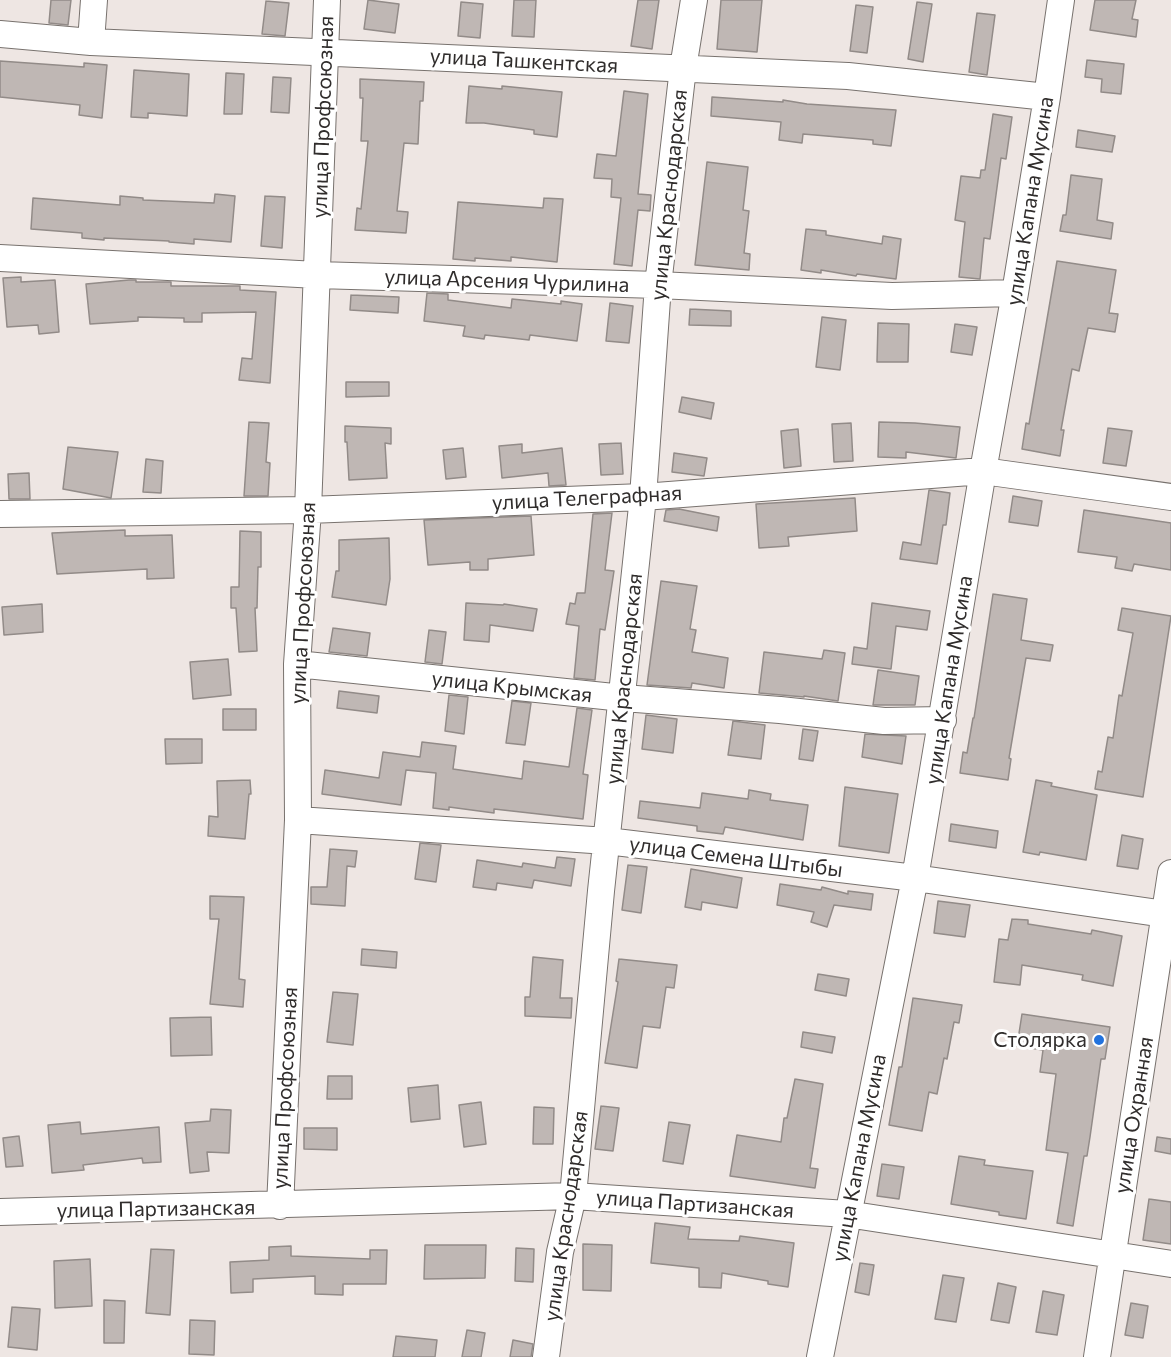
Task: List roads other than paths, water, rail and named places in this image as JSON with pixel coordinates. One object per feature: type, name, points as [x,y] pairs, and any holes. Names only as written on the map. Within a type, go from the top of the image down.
[{"type":"street","points":[[91,42],[94,0]]},
{"type":"street","name":"улица Профсоюзная","points":[[280,1206],[298,820],[297,664],[308,510],[327,0]]},
{"type":"street","name":"улица Краснодарская","points":[[546,1357],[560,1252],[573,1196],[591,994],[643,497],[658,285],[683,68],[694,0]]},
{"type":"street","name":"улица Капана Мусина","points":[[820,1357],[915,878],[943,720],[1047,97],[1060,0]]},
{"type":"street","name":"улица Ташкентская","points":[[0,34],[91,42],[848,76],[1047,97]]},
{"type":"street","name":"улица Арсения Чурилина","points":[[0,258],[317,275],[658,285],[892,296],[1015,293]]},
{"type":"street","name":"улица Телеграфная","points":[[0,514],[308,510],[643,497],[983,471],[1171,497]]},
{"type":"street","name":"улица Крымская","points":[[297,664],[623,698],[780,710],[884,721],[943,720]]},
{"type":"street","name":"улица Семена Штыбы","points":[[298,820],[607,841],[915,878],[1168,914]]},
{"type":"street","name":"улица Охранная","points":[[1097,1357],[1168,914],[1171,873]]},
{"type":"street","name":"улица Партизанская","points":[[0,1212],[280,1206],[573,1196],[847,1214],[1171,1264]]},
{"type":"place","name":"Столярка","points":[[1099,1040]]}]
